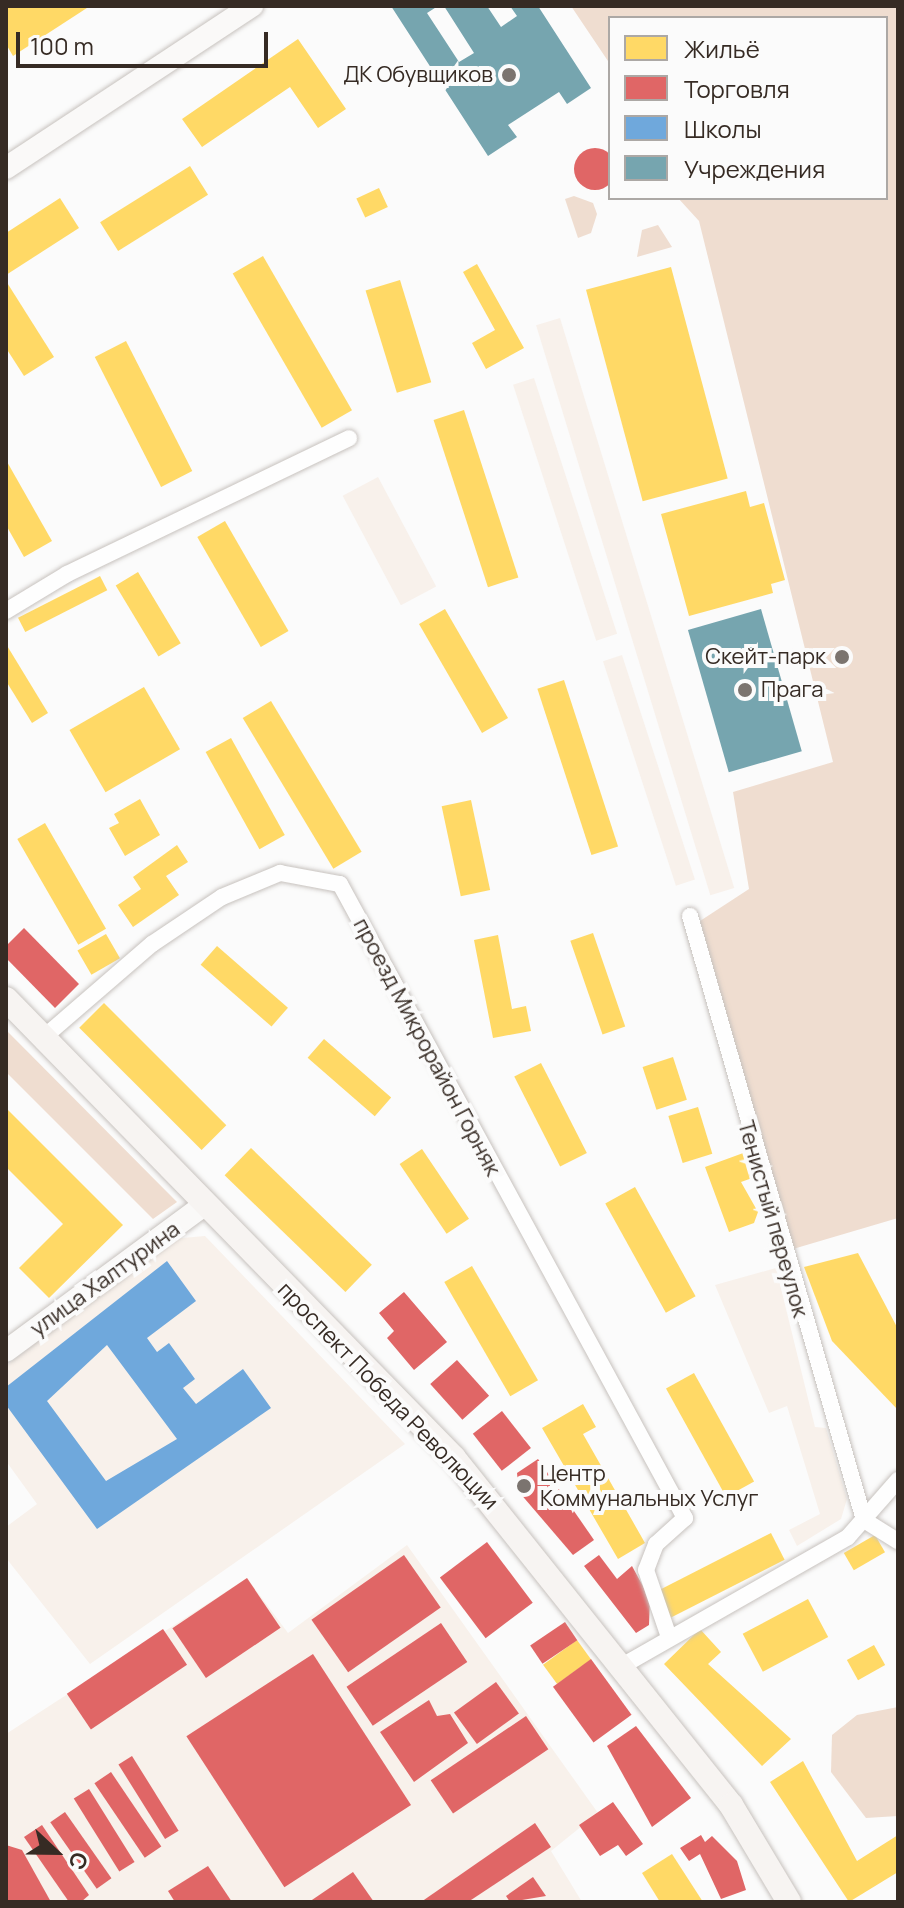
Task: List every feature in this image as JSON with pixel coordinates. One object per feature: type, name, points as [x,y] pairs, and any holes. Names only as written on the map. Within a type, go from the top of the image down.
[{"type":"main road","name":"проспект Победа Революции","points":[[6,999],[203,1206],[454,1458],[731,1805],[789,1902]]},
{"type":"street","points":[[6,168],[252,6]]},
{"type":"street","points":[[6,611],[67,574],[349,438]]},
{"type":"street","name":"проезд Микрорайон Горняк","points":[[43,1038],[142,953],[222,897],[280,873],[340,884],[685,1518],[656,1544],[646,1570],[669,1637]]},
{"type":"street","name":"Тенистый переулок","points":[[690,916],[864,1520]]},
{"type":"street","name":"улица Халтурина","points":[[6,1351],[203,1206]]},
{"type":"street","points":[[622,1666],[848,1537],[898,1480]]},
{"type":"street","points":[[864,1520],[898,1541]]},
{"type":"shaded area","points":[[571,6],[898,6],[898,1218],[793,1249],[700,921],[749,889],[733,792],[833,762],[699,221],[680,200],[888,200],[888,16],[608,16],[608,61]]},
{"type":"shaded area","points":[[574,196],[593,203],[597,214],[591,233],[578,238],[565,199]]},
{"type":"shaded area","points":[[658,225],[672,247],[637,257],[642,230]]},
{"type":"shaded area","points":[[560,318],[734,888],[710,895],[536,325]]},
{"type":"shaded area","points":[[534,378],[617,634],[596,641],[513,385]]},
{"type":"shaded area","points":[[378,477],[436,586],[401,605],[343,496]]},
{"type":"shaded area","points":[[622,655],[695,879],[676,886],[603,661]]},
{"type":"shaded area","points":[[6,1030],[177,1202],[153,1219],[6,1072]]},
{"type":"shaded area","points":[[205,1236],[405,1444],[90,1664],[6,1558],[6,1527],[37,1504],[6,1461],[6,1366],[171,1239]]},
{"type":"shaded area","points":[[776,1268],[815,1427],[826,1428],[847,1499],[841,1519],[797,1546],[789,1530],[820,1514],[787,1406],[769,1413],[715,1285]]},
{"type":"shaded area","points":[[407,1545],[598,1813],[551,1851],[582,1902],[6,1902],[6,1734],[247,1578],[288,1633]]},
{"type":"shaded area","points":[[898,1707],[898,1816],[866,1818],[831,1772],[832,1735],[857,1715]]},
{"type":"building: Жильё","points":[[6,6],[90,6],[13,56],[6,44]]},
{"type":"building: Жильё","points":[[298,39],[346,109],[318,128],[290,87],[202,147],[182,119]]},
{"type":"building: Жильё","points":[[190,166],[208,195],[118,251],[100,222]]},
{"type":"building: Жильё","points":[[379,188],[388,207],[365,218],[356,199]]},
{"type":"building: Жильё","points":[[60,198],[79,228],[6,275],[6,233]]},
{"type":"building: Жильё","points":[[263,256],[352,410],[322,428],[233,274]]},
{"type":"building: Жильё","points":[[477,264],[524,348],[486,369],[472,343],[495,330],[463,272]]},
{"type":"building: Жильё","points":[[671,267],[728,479],[643,501],[586,290]]},
{"type":"building: Жильё","points":[[400,280],[431,382],[397,393],[366,291]]},
{"type":"building: Жильё","points":[[6,281],[54,357],[24,376],[6,348]]},
{"type":"building: Жильё","points":[[126,341],[192,471],[161,487],[95,357]]},
{"type":"building: Жильё","points":[[464,410],[518,577],[488,587],[434,420]]},
{"type":"building: Жильё","points":[[6,460],[52,541],[24,557],[6,525]]},
{"type":"building: Жильё","points":[[746,491],[750,507],[764,503],[785,580],[771,584],[773,593],[689,616],[661,514]]},
{"type":"building: Жильё","points":[[225,521],[288,631],[261,647],[197,537]]},
{"type":"building: Жильё","points":[[138,572],[181,643],[158,657],[116,585]]},
{"type":"building: Жильё","points":[[100,576],[107,590],[25,632],[18,618]]},
{"type":"building: Жильё","points":[[445,609],[508,718],[482,733],[419,624]]},
{"type":"building: Жильё","points":[[6,644],[48,713],[32,723],[6,681]]},
{"type":"building: Жильё","points":[[564,680],[618,846],[591,855],[537,689]]},
{"type":"building: Жильё","points":[[144,687],[180,749],[106,792],[70,730]]},
{"type":"building: Жильё","points":[[271,701],[362,852],[333,869],[243,718]]},
{"type":"building: Жильё","points":[[231,738],[285,835],[259,849],[206,752]]},
{"type":"building: Жильё","points":[[140,799],[160,835],[125,856],[109,828],[119,823],[114,814]]},
{"type":"building: Жильё","points":[[471,800],[490,890],[461,896],[442,806]]},
{"type":"building: Жильё","points":[[45,823],[106,929],[78,945],[17,839]]},
{"type":"building: Жильё","points":[[177,845],[188,862],[166,876],[179,895],[133,927],[118,905],[141,889],[133,877]]},
{"type":"building: Жильё","points":[[593,933],[625,1027],[603,1034],[570,941]]},
{"type":"building: Жильё","points":[[106,934],[120,958],[91,975],[77,950]]},
{"type":"building: Жильё","points":[[498,935],[512,1009],[526,1006],[531,1031],[493,1038],[474,940]]},
{"type":"building: Жильё","points":[[217,946],[288,1008],[272,1027],[201,965]]},
{"type":"building: Жильё","points":[[104,1003],[226,1125],[202,1150],[79,1028]]},
{"type":"building: Жильё","points":[[324,1039],[391,1097],[375,1116],[308,1058]]},
{"type":"building: Жильё","points":[[673,1057],[687,1100],[656,1110],[643,1067]]},
{"type":"building: Жильё","points":[[541,1063],[587,1153],[560,1167],[514,1077]]},
{"type":"building: Жильё","points":[[698,1107],[712,1154],[683,1163],[668,1116]]},
{"type":"building: Жильё","points":[[6,1108],[123,1225],[49,1298],[19,1268],[63,1224],[6,1167]]},
{"type":"building: Жильё","points":[[251,1148],[372,1265],[345,1292],[225,1175]]},
{"type":"building: Жильё","points":[[422,1149],[469,1219],[447,1234],[400,1164]]},
{"type":"building: Жильё","points":[[746,1152],[755,1177],[741,1182],[758,1212],[754,1223],[729,1232],[705,1167]]},
{"type":"building: Жильё","points":[[635,1187],[696,1296],[666,1313],[605,1203]]},
{"type":"building: Жильё","points":[[858,1253],[898,1329],[898,1410],[832,1341],[804,1267]]},
{"type":"building: Жильё","points":[[472,1266],[538,1380],[510,1396],[444,1282]]},
{"type":"building: Жильё","points":[[694,1373],[754,1481],[726,1497],[666,1389]]},
{"type":"building: Жильё","points":[[583,1404],[596,1427],[583,1434],[645,1543],[618,1559],[542,1428]]},
{"type":"building: Жильё","points":[[771,1533],[785,1560],[666,1620],[652,1593]]},
{"type":"building: Жильё","points":[[875,1535],[885,1552],[854,1570],[844,1553]]},
{"type":"building: Жильё","points":[[808,1599],[828,1637],[763,1672],[743,1634]]},
{"type":"building: Жильё","points":[[700,1629],[721,1652],[708,1664],[791,1739],[762,1766],[664,1664]]},
{"type":"building: Жильё","points":[[577,1640],[591,1659],[557,1684],[543,1665]]},
{"type":"building: Жильё","points":[[874,1645],[885,1665],[858,1680],[847,1660]]},
{"type":"building: Жильё","points":[[803,1761],[857,1861],[898,1835],[898,1872],[849,1902],[770,1782]]},
{"type":"building: Жильё","points":[[672,1854],[703,1902],[660,1902],[642,1873]]},
{"type":"building: Торговля","points":[[587,150],[608,153],[608,185],[595,190],[587,188],[576,177],[576,161]]},
{"type":"building: Торговля","points":[[24,928],[79,984],[55,1008],[6,958],[6,946]]},
{"type":"building: Торговля","points":[[404,1292],[447,1342],[414,1370],[387,1338],[394,1331],[379,1313]]},
{"type":"building: Торговля","points":[[457,1360],[489,1396],[462,1420],[430,1384]]},
{"type":"building: Торговля","points":[[502,1411],[531,1448],[502,1471],[473,1434]]},
{"type":"building: Торговля","points":[[538,1459],[594,1540],[573,1555],[519,1492],[517,1473]]},
{"type":"building: Торговля","points":[[487,1542],[533,1603],[486,1638],[440,1578]]},
{"type":"building: Торговля","points":[[404,1555],[441,1607],[348,1672],[311,1620]]},
{"type":"building: Торговля","points":[[599,1555],[617,1579],[632,1566],[650,1599],[649,1625],[636,1633],[584,1566]]},
{"type":"building: Торговля","points":[[247,1578],[281,1628],[206,1678],[172,1628]]},
{"type":"building: Торговля","points":[[565,1622],[577,1640],[542,1664],[530,1645]]},
{"type":"building: Торговля","points":[[441,1623],[467,1662],[373,1726],[346,1687]]},
{"type":"building: Торговля","points":[[163,1629],[187,1665],[91,1730],[67,1694]]},
{"type":"building: Торговля","points":[[313,1654],[411,1805],[284,1887],[186,1736]]},
{"type":"building: Торговля","points":[[591,1659],[632,1715],[594,1742],[553,1687]]},
{"type":"building: Торговля","points":[[496,1682],[519,1714],[477,1744],[454,1713]]},
{"type":"building: Торговля","points":[[429,1700],[437,1716],[450,1714],[468,1743],[414,1782],[380,1732]]},
{"type":"building: Торговля","points":[[526,1716],[548,1749],[453,1813],[431,1780]]},
{"type":"building: Торговля","points":[[636,1726],[691,1798],[652,1827],[607,1746]]},
{"type":"building: Торговля","points":[[132,1756],[179,1831],[165,1839],[118,1764]]},
{"type":"building: Торговля","points":[[111,1772],[161,1847],[145,1858],[94,1783]]},
{"type":"building: Торговля","points":[[89,1789],[135,1862],[119,1871],[74,1799]]},
{"type":"building: Торговля","points":[[613,1802],[643,1844],[626,1856],[618,1845],[600,1856],[579,1825]]},
{"type":"building: Торговля","points":[[65,1812],[111,1878],[97,1889],[50,1822]]},
{"type":"building: Торговля","points":[[535,1823],[551,1847],[468,1902],[421,1902]]},
{"type":"building: Торговля","points":[[42,1825],[89,1895],[81,1902],[69,1902],[24,1837]]},
{"type":"building: Торговля","points":[[701,1835],[705,1842],[712,1836],[737,1861],[746,1890],[721,1899],[700,1854],[689,1861],[680,1848]]},
{"type":"building: Торговля","points":[[6,1845],[22,1850],[51,1902],[6,1902]]},
{"type":"building: Торговля","points":[[208,1866],[232,1902],[175,1902],[168,1891]]},
{"type":"building: Торговля","points":[[353,1872],[374,1902],[309,1902]]},
{"type":"building: Торговля","points":[[533,1877],[546,1896],[510,1902],[506,1896]]},
{"type":"building: Школы","points":[[167,1261],[196,1301],[147,1338],[157,1352],[169,1343],[195,1379],[183,1388],[196,1404],[243,1369],[271,1408],[97,1529],[6,1405],[6,1387]],"holes":[[[107,1345],[177,1439],[106,1481],[47,1401]]]},
{"type":"building: Учреждения","name":"ДК Обувщиков","points":[[391,6],[438,6],[427,13],[459,62],[474,53],[444,6],[487,6],[501,27],[517,16],[510,6],[538,6],[591,88],[567,104],[559,92],[508,125],[517,137],[488,156]]},
{"type":"building: Учреждения","name":"Прага","points":[[761,609],[802,751],[729,772],[688,630]]},
{"type":"place","name":"ДК Обувщиков","points":[[509,75]]},
{"type":"place","name":"Скейт-парк","points":[[842,657]]},
{"type":"place","name":"Прага","points":[[745,690]]},
{"type":"place","name":"Центр Коммунальных Услуг","points":[[524,1486]]}]
